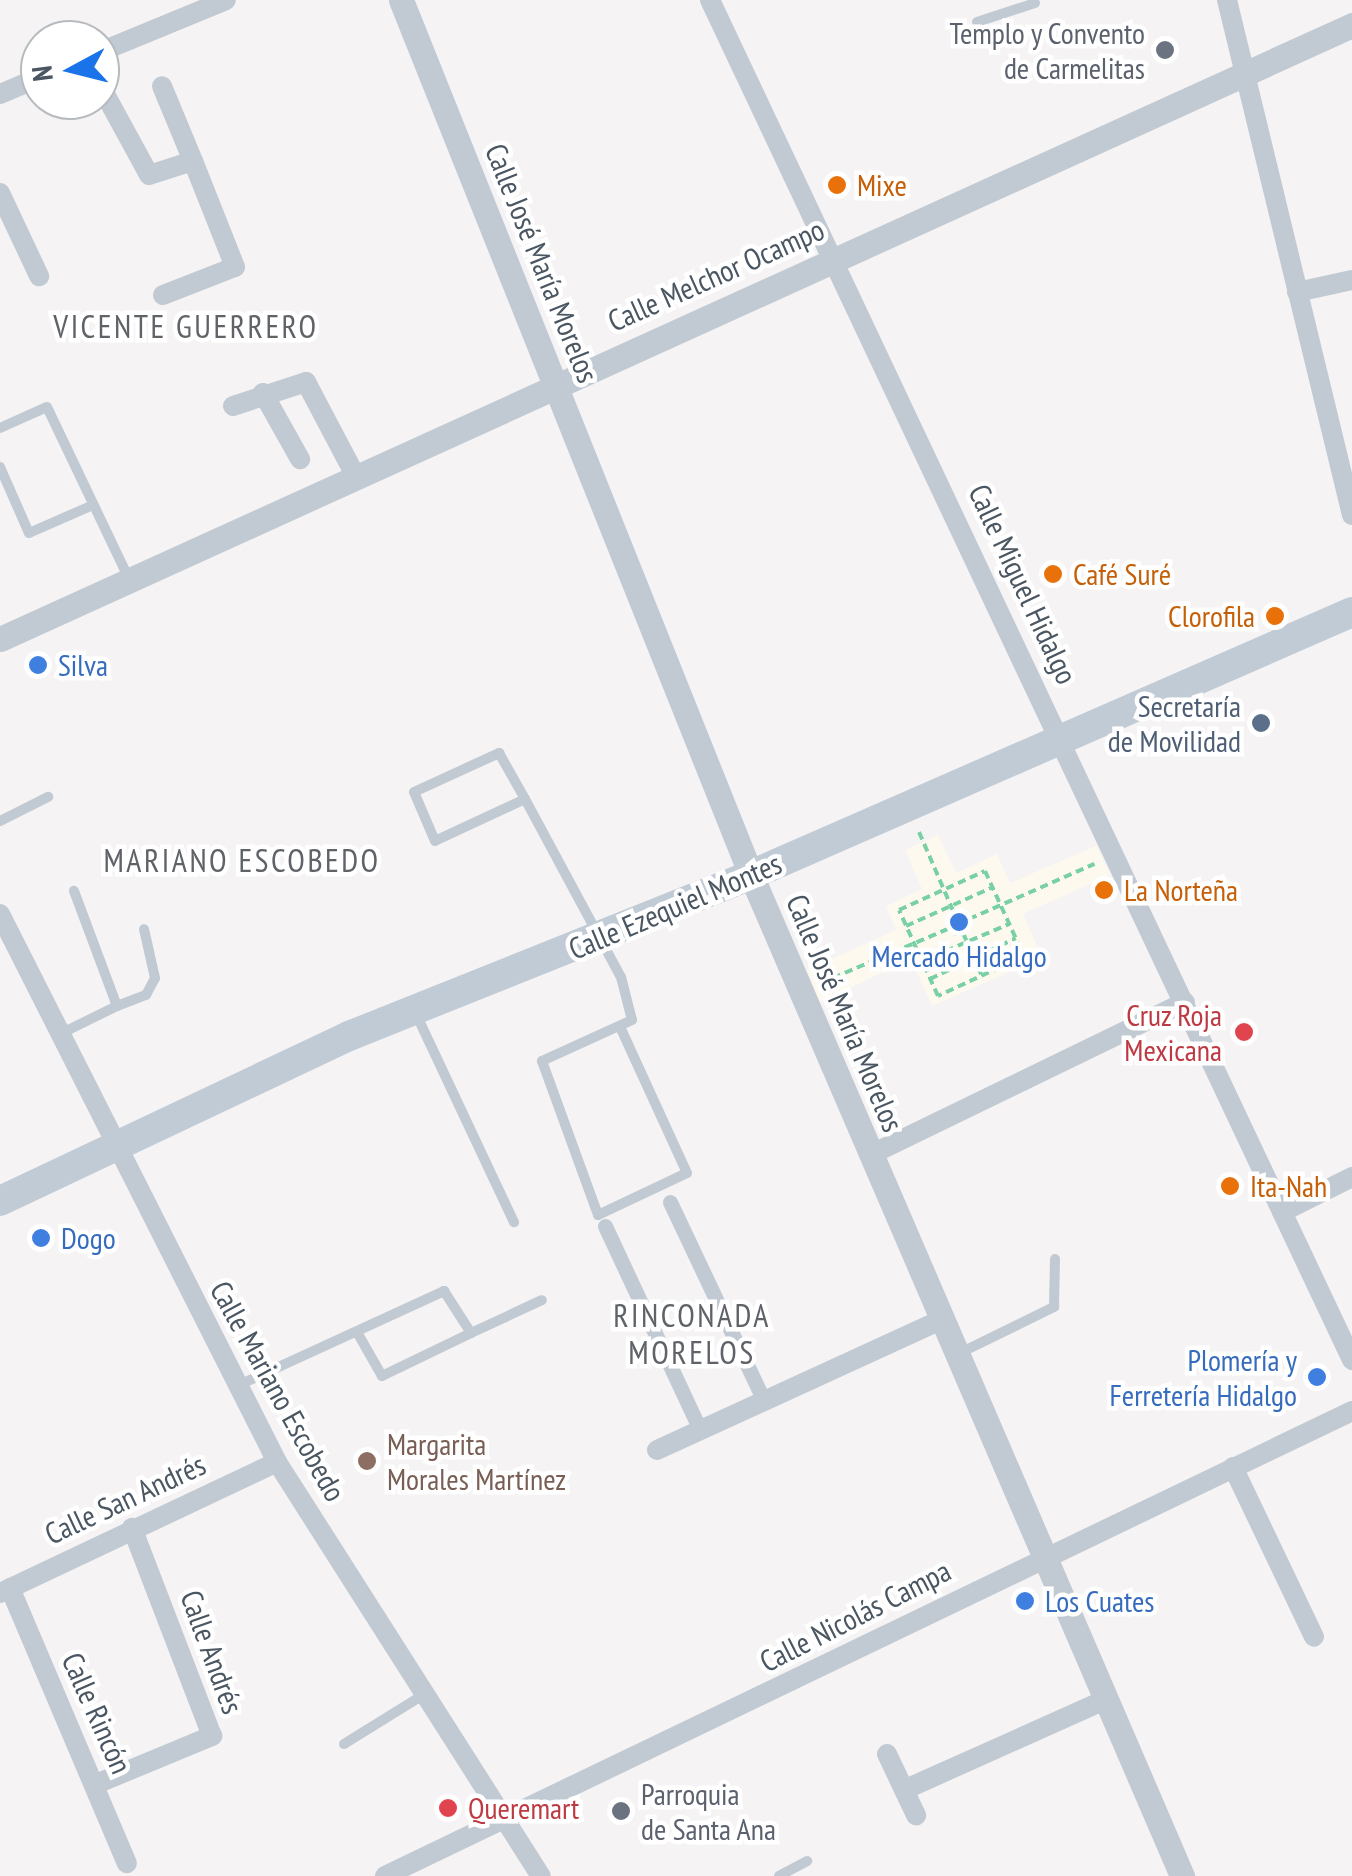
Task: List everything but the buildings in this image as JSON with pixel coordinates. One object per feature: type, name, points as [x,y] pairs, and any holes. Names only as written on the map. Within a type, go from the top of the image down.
[{"type":"main road","name":"Calle Ezequiel Montes","points":[[0,1201],[350,1036],[417,1016],[751,875],[1352,612]]},
{"type":"street","points":[[120,44],[226,0]]},
{"type":"street","name":"Calle José María Morelos","points":[[401,0],[751,875],[939,1321],[1182,1876]]},
{"type":"street","name":"Calle Miguel Hidalgo","points":[[710,0],[1064,739],[1352,1360]]},
{"type":"street","points":[[1228,0],[1352,515]]},
{"type":"street","name":"Calle Melchor Ocampo","points":[[0,639],[1243,68],[1352,25]]},
{"type":"street","points":[[162,86],[235,268],[163,295]]},
{"type":"street","points":[[116,120],[137,166],[149,175],[193,160]]},
{"type":"street","points":[[0,193],[39,276]]},
{"type":"street","points":[[1297,292],[1352,280]]},
{"type":"street","points":[[233,406],[306,382],[355,475]]},
{"type":"street","points":[[263,393],[300,459]]},
{"type":"street","name":"Calle Mariano Escobedo","points":[[0,914],[278,1462],[504,1825],[541,1876]]},
{"type":"street","points":[[870,1155],[1185,1002]]},
{"type":"street","points":[[1282,1212],[1352,1178]]},
{"type":"street","points":[[670,1202],[764,1402]]},
{"type":"street","points":[[605,1226],[700,1430]]},
{"type":"street","points":[[657,1450],[939,1321]]},
{"type":"street","name":"Calle Nicolás Campa","points":[[385,1876],[504,1825],[1042,1555],[1352,1411]]},
{"type":"street","name":"Calle San Andrés","points":[[5,1590],[278,1462]]},
{"type":"street","points":[[1234,1467],[1314,1637]]},
{"type":"street","name":"Calle Andrés","points":[[96,1784],[212,1736],[132,1528]]},
{"type":"street","name":"Calle Rincón","points":[[5,1590],[96,1784],[128,1863]]},
{"type":"street","points":[[906,1789],[1106,1700]]},
{"type":"street","points":[[887,1754],[916,1815]]},
{"type":"lane","points":[[976,22],[1035,3]]},
{"type":"lane","points":[[0,428],[47,406],[129,580]]},
{"type":"lane","points":[[0,466],[29,533],[94,504]]},
{"type":"lane","points":[[525,799],[435,841],[414,792],[499,753],[525,799],[600,938],[632,1004],[621,1030],[542,1061],[598,1216],[687,1174],[621,1030]]},
{"type":"lane","points":[[0,821],[48,797]]},
{"type":"lane","points":[[74,890],[118,1006]]},
{"type":"lane","points":[[60,1034],[146,995],[155,978],[144,928]]},
{"type":"lane","points":[[417,1016],[514,1222]]},
{"type":"lane","points":[[956,1355],[1054,1307],[1055,1259]]},
{"type":"lane","points":[[238,1386],[444,1291],[471,1333]]},
{"type":"lane","points":[[358,1332],[382,1376],[542,1300]]},
{"type":"lane","points":[[344,1744],[423,1695]]},
{"type":"lane","points":[[778,1876],[807,1861]]},
{"type":"path","points":[[907,807],[951,906],[954,915],[950,928]]},
{"type":"path","points":[[954,915],[968,920],[1116,853]]},
{"type":"path","points":[[985,871],[1024,956],[938,996],[899,910],[944,890],[985,871]]},
{"type":"path","points":[[906,926],[992,887]]},
{"type":"path","points":[[968,920],[963,933],[982,976]]},
{"type":"path","points":[[922,961],[1009,924]]},
{"type":"path","points":[[801,992],[950,928],[963,933]]},
{"type":"path","points":[[930,980],[974,958],[1025,940]]},
{"type":"shaded area","name":"Mercado Hidalgo","points":[[938,835],[956,873],[997,854],[1010,883],[1096,846],[1110,875],[1023,914],[1042,957],[932,1006],[911,959],[820,1002],[807,970],[896,930],[886,906],[922,889],[905,850]]},
{"type":"place","name":"Templo y Convento de Carmelitas","points":[[1165,50]]},
{"type":"place","name":"Mixe","points":[[837,185]]},
{"type":"place","name":"Café Suré","points":[[1053,574]]},
{"type":"place","name":"Clorofila","points":[[1275,616]]},
{"type":"place","name":"Silva","points":[[38,665]]},
{"type":"place","name":"Secretaría de Movilidad","points":[[1261,723]]},
{"type":"place","name":"La Norteña","points":[[1104,890]]},
{"type":"place","name":"Mercado Hidalgo","points":[[959,922]]},
{"type":"place","name":"Cruz Roja Mexicana","points":[[1244,1032]]},
{"type":"place","name":"Ita-Nah","points":[[1230,1186]]},
{"type":"place","name":"Dogo","points":[[41,1238]]},
{"type":"place","name":"Plomería y Ferretería Hidalgo","points":[[1317,1377]]},
{"type":"place","name":"Margarita Morales Martínez","points":[[367,1461]]},
{"type":"place","name":"Los Cuates","points":[[1025,1601]]},
{"type":"place","name":"Queremart","points":[[448,1808]]},
{"type":"place","name":"Parroquia de Santa Ana","points":[[621,1811]]},
{"type":"district","name":"VICENTE GUERRERO","points":[[186,326]]},
{"type":"district","name":"MARIANO ESCOBEDO","points":[[242,860]]},
{"type":"district","name":"RINCONADA MORELOS","points":[[692,1334]]}]
